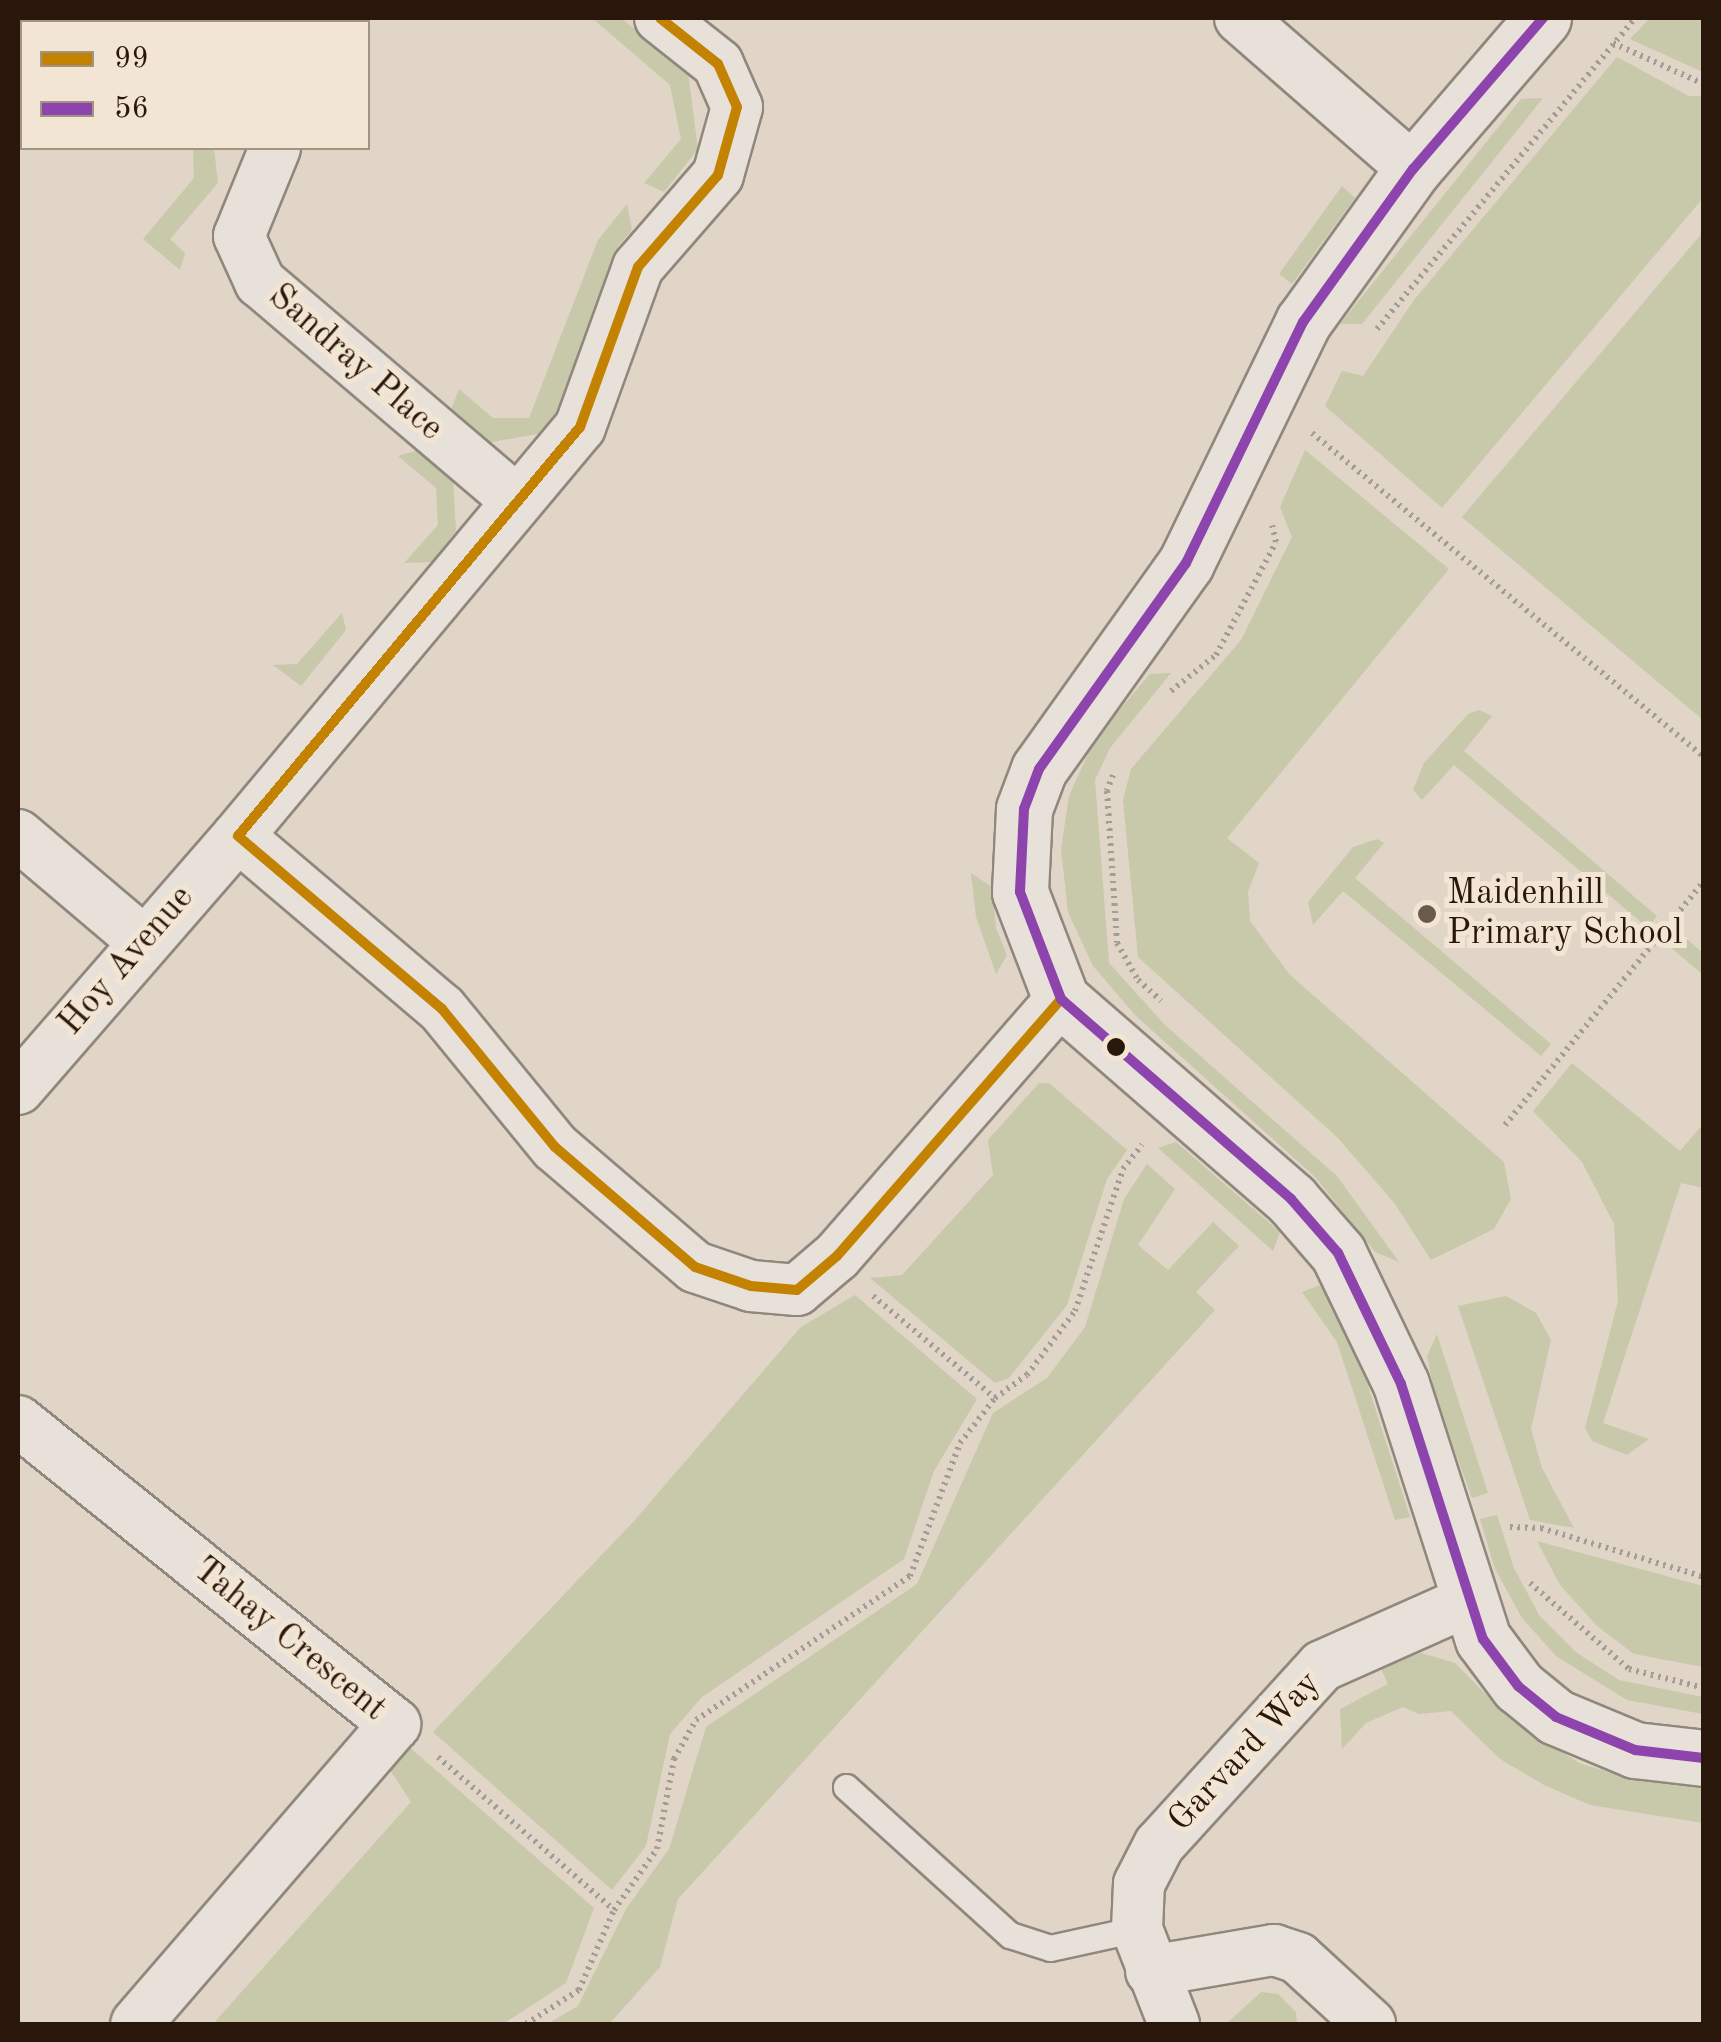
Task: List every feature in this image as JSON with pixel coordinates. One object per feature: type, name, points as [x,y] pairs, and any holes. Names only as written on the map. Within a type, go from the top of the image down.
[{"type":"street","name":"Hoy Avenue","points":[[18,1088],[142,940],[238,836],[580,427],[638,266],[718,175],[732,144],[737,107],[718,64],[660,18]]},
{"type":"street","points":[[1240,18],[1413,169]]},
{"type":"street","points":[[1543,18],[1413,169],[1302,322],[1264,394],[1186,563],[1155,615],[1059,733],[1024,809],[1020,892],[1061,999],[1291,1199],[1338,1253],[1401,1384],[1483,1639],[1518,1686],[1556,1717],[1634,1750],[1704,1758]]},
{"type":"street","name":"Sandray Place","points":[[274,150],[239,236],[260,282],[517,501]]},
{"type":"street","points":[[18,835],[142,940]]},
{"type":"street","points":[[238,836],[442,1009],[555,1147],[695,1267],[751,1286],[798,1290],[832,1261],[1061,999]]},
{"type":"street","name":"Tahay Crescent","points":[[18,1420],[394,1724],[136,2024]]},
{"type":"street","name":"Garvard Way","points":[[1174,2024],[1144,1950],[1140,1884],[1159,1845],[1322,1666],[1468,1601]]},
{"type":"street","points":[[1144,1950],[1274,1950],[1298,1958],[1370,2024]]},
{"type":"lane","points":[[846,1787],[1010,1935],[1050,1948],[1144,1950]]},
{"type":"path","points":[[1362,340],[1635,18]]},
{"type":"path","points":[[1613,43],[1704,84]]},
{"type":"path","points":[[1264,394],[1704,757]]},
{"type":"path","points":[[1160,706],[1224,639],[1276,542],[1267,504]]},
{"type":"path","points":[[1116,765],[1107,792],[1118,943],[1138,980],[1168,1007]]},
{"type":"path","points":[[1505,1126],[1704,881]]},
{"type":"path","points":[[526,2024],[579,1990],[614,1910],[657,1849],[674,1759],[696,1720],[910,1576],[960,1443],[995,1398],[1028,1375],[1075,1312],[1123,1169],[1178,1102]]},
{"type":"path","points":[[1124,1136],[1152,1160]]},
{"type":"path","points":[[832,1261],[995,1398]]},
{"type":"path","points":[[1506,1514],[1516,1545]]},
{"type":"path","points":[[1510,1528],[1541,1528],[1704,1577]]},
{"type":"path","points":[[1528,1580],[1560,1616],[1629,1670],[1704,1688]]},
{"type":"path","points":[[394,1724],[614,1910]]},
{"type":"green space","points":[[592,18],[621,18],[688,72],[698,149],[664,192],[644,183],[681,139],[670,85]]},
{"type":"green space","points":[[1650,18],[1703,18],[1703,72],[1630,39]]},
{"type":"green space","points":[[1617,57],[1689,96],[1703,96],[1703,198],[1442,508],[1325,406],[1342,371],[1363,376],[1414,300]]},
{"type":"green space","points":[[1543,98],[1362,324],[1340,324],[1521,99]]},
{"type":"green space","points":[[193,150],[214,150],[218,183],[170,239],[185,253],[180,270],[143,239],[194,178]]},
{"type":"green space","points":[[1342,186],[1355,198],[1292,284],[1279,274]]},
{"type":"green space","points":[[627,204],[632,230],[615,250],[558,413],[537,434],[487,443],[451,410],[459,389],[493,418],[529,418],[598,240]]},
{"type":"green space","points":[[1703,232],[1703,720],[1462,517]]},
{"type":"green space","points":[[419,450],[453,480],[456,531],[432,562],[404,563],[438,525],[436,488],[398,456]]},
{"type":"green space","points":[[1305,450],[1449,569],[1227,838],[1259,863],[1248,892],[1250,921],[1290,975],[1504,1162],[1511,1199],[1494,1229],[1431,1260],[1395,1204],[1338,1138],[1138,957],[1123,800],[1131,769],[1241,640],[1292,537],[1280,507]]},
{"type":"green space","points":[[342,613],[346,630],[301,686],[273,665],[297,664]]},
{"type":"green space","points":[[1171,673],[1110,748],[1095,780],[1109,963],[1165,1025],[1337,1176],[1399,1262],[1375,1252],[1315,1177],[1136,1016],[1093,966],[1068,912],[1061,849],[1069,796],[1095,738],[1150,674]]},
{"type":"green space","points":[[1479,710],[1492,716],[1464,751],[1657,916],[1648,928],[1454,765],[1422,800],[1413,790],[1424,763],[1468,714]]},
{"type":"green space","points":[[1377,839],[1384,843],[1355,878],[1551,1044],[1541,1056],[1343,891],[1313,925],[1308,902],[1353,847]]},
{"type":"green space","points":[[971,873],[992,887],[996,928],[1007,955],[996,974],[976,917]]},
{"type":"green space","points":[[1680,933],[1703,953],[1703,975],[1669,946]]},
{"type":"green space","points":[[1572,1063],[1680,1151],[1703,1124],[1703,1188],[1681,1183],[1603,1423],[1649,1439],[1627,1455],[1592,1441],[1585,1428],[1618,1301],[1614,1224],[1582,1162],[1533,1111]]},
{"type":"green space","points":[[1039,1083],[1049,1083],[1127,1150],[1107,1179],[1067,1305],[1009,1378],[995,1383],[870,1278],[902,1275],[993,1175],[988,1140]]},
{"type":"green space","points":[[1176,1142],[1280,1232],[1273,1251],[1158,1148]]},
{"type":"green space","points":[[1147,1164],[1175,1189],[1138,1245],[1168,1270],[1213,1222],[1239,1246],[1196,1292],[1215,1310],[678,1899],[660,1967],[609,2024],[547,2024],[578,2006],[626,1909],[669,1849],[706,1727],[917,1584],[993,1413],[1047,1378],[1085,1327],[1124,1199]]},
{"type":"green space","points":[[1320,1285],[1352,1336],[1410,1517],[1395,1520],[1337,1342],[1302,1292]]},
{"type":"green space","points":[[855,1295],[977,1399],[934,1471],[904,1559],[702,1697],[670,1734],[646,1846],[612,1890],[433,1732],[634,1521],[801,1327]]},
{"type":"green space","points":[[1506,1296],[1536,1313],[1551,1340],[1531,1429],[1542,1468],[1574,1528],[1530,1520],[1458,1306]]},
{"type":"green space","points":[[1437,1334],[1488,1493],[1472,1498],[1436,1400],[1427,1356]]},
{"type":"green space","points":[[1497,1515],[1514,1568],[1539,1615],[1577,1653],[1619,1680],[1703,1697],[1703,1714],[1627,1700],[1556,1656],[1522,1618],[1495,1569],[1480,1519]]},
{"type":"green space","points":[[1537,1541],[1703,1586],[1703,1667],[1634,1654],[1597,1626],[1560,1585]]},
{"type":"green space","points":[[1421,1653],[1455,1663],[1512,1721],[1581,1764],[1631,1778],[1703,1786],[1703,1823],[1590,1805],[1544,1785],[1500,1759],[1451,1711],[1419,1714],[1403,1707],[1366,1723],[1342,1749],[1340,1709],[1388,1684],[1380,1667]]},
{"type":"green space","points":[[407,1745],[594,1908],[566,1983],[503,2024],[213,2024],[411,1802],[388,1767]]},
{"type":"green space","points":[[1261,1992],[1278,1994],[1296,2012],[1297,2024],[1226,2024]]},
{"type":"transit line","name":"99","points":[[660,18],[718,64],[737,107],[718,175],[638,267],[580,427],[238,836],[442,1009],[555,1147],[695,1267],[751,1286],[797,1290],[837,1256],[1061,999]]},
{"type":"transit line","name":"56","points":[[1543,18],[1413,169],[1303,322],[1186,563],[1039,769],[1024,809],[1020,892],[1061,999],[1291,1199],[1338,1253],[1401,1384],[1483,1639],[1518,1686],[1556,1717],[1635,1750],[1704,1758]]},
{"type":"place","name":"Maidenhill Primary School","points":[[1427,914]]}]
